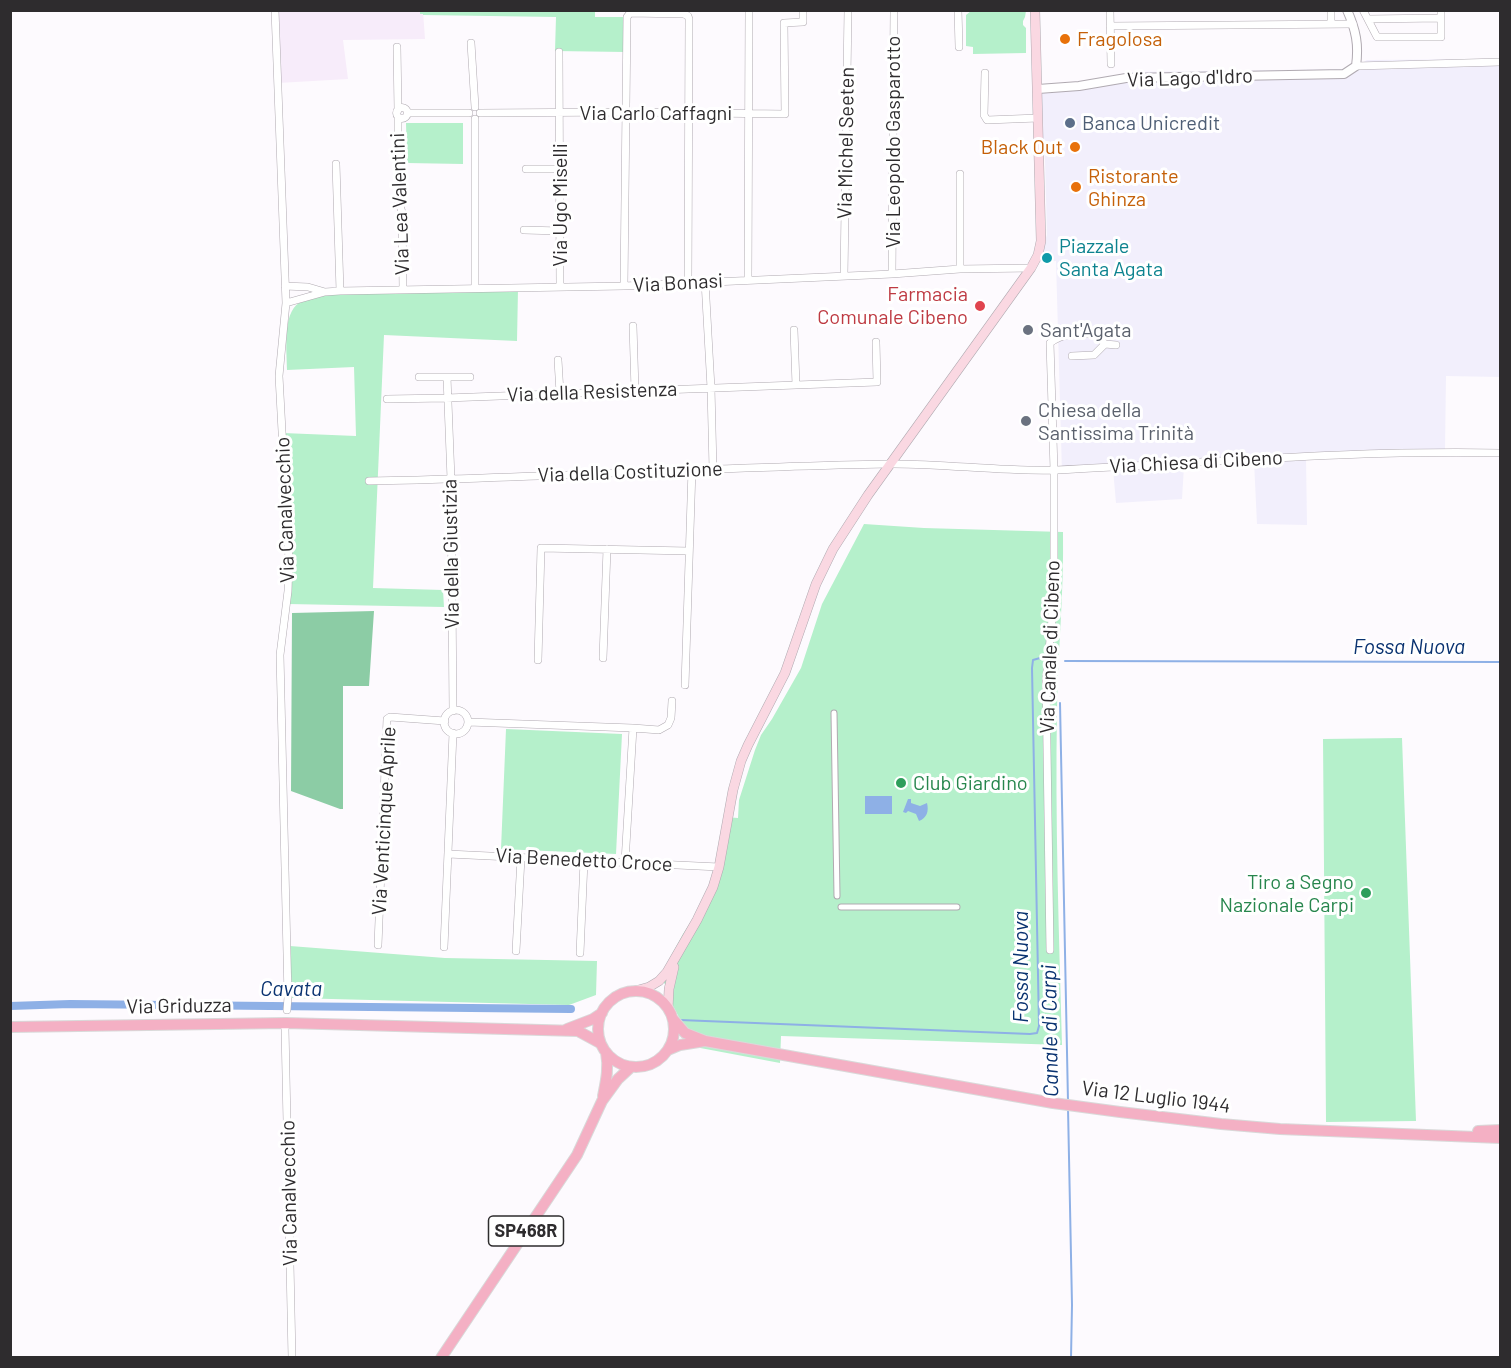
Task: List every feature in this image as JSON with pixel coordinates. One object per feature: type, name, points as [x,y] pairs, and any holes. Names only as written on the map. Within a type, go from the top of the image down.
[{"type":"main road","points":[[602,1012],[615,997],[649,987],[659,981],[676,958],[713,887],[741,761],[785,673],[816,584],[833,549],[1038,255],[1041,240],[1035,10]]},
{"type":"main road","points":[[668,1009],[669,989],[676,958]]},
{"type":"main road","points":[[635,991],[654,995],[662,1001],[673,1020],[686,1033],[705,1041]]},
{"type":"main road","name":"Via Griduzza","points":[[563,1030],[602,1012]]},
{"type":"main road","name":"SP468R","points":[[602,1012],[598,1023],[598,1033],[608,1062],[602,1101]]},
{"type":"main road","points":[[668,1050],[673,1035],[673,1020]]},
{"type":"main road","name":"Via Griduzza","points":[[10,1027],[286,1023],[563,1030],[578,1031],[603,1047]]},
{"type":"main road","points":[[603,1047],[613,1059],[621,1064],[642,1066],[661,1058],[668,1050],[680,1044],[705,1041]]},
{"type":"main road","name":"Via 12 Luglio 1944","points":[[705,1041],[1077,1107],[1221,1124],[1500,1138]]},
{"type":"main road","name":"SP468R","points":[[441,1358],[577,1155],[602,1101],[631,1066]]},
{"type":"main road","name":"Via 12 Luglio 1944","points":[[1427,1136],[1500,1130]]},
{"type":"street","name":"Via Canalvecchio","points":[[275,10],[286,303],[279,376],[289,560],[288,591],[280,655],[287,1010]]},
{"type":"street","points":[[748,280],[749,10]]},
{"type":"street","name":"Via Carlo Caffagni","points":[[398,114],[401,119],[405,118],[408,113],[785,114],[784,23],[803,22],[803,10]]},
{"type":"street","name":"Via Michel Seeten","points":[[844,276],[848,10]]},
{"type":"street","name":"Via Leopoldo Gasparotto","points":[[892,274],[894,10]]},
{"type":"street","points":[[958,10],[958,47]]},
{"type":"street","points":[[1110,10],[1111,64]]},
{"type":"street","points":[[1331,10],[1331,24]]},
{"type":"street","points":[[1347,10],[1353,24],[1358,50],[1356,66],[1500,62]]},
{"type":"street","points":[[1363,10],[1377,38],[1442,36],[1441,14],[1368,19]]},
{"type":"street","points":[[624,286],[627,17],[630,13],[684,14],[690,19],[688,282]]},
{"type":"street","points":[[1110,26],[1353,24]]},
{"type":"street","points":[[471,43],[475,113],[475,288]]},
{"type":"street","name":"Via Lea Valentini","points":[[397,47],[398,200],[402,212],[403,290]]},
{"type":"street","name":"Via Ugo Miselli","points":[[559,52],[560,287]]},
{"type":"street","name":"Via Lago d'Idro","points":[[1038,89],[1079,86],[1126,78],[1344,74],[1356,66]]},
{"type":"street","points":[[985,73],[984,116],[987,120],[1038,118]]},
{"type":"street","points":[[336,164],[340,291]]},
{"type":"street","points":[[526,169],[560,169]]},
{"type":"street","points":[[960,174],[960,269]]},
{"type":"street","points":[[524,230],[560,231]]},
{"type":"street","name":"Via Bonasi","points":[[286,303],[325,292],[340,291],[624,286],[960,269],[1031,268]]},
{"type":"street","points":[[705,282],[713,469]]},
{"type":"street","name":"Via Bonasi","points":[[285,286],[308,287],[325,292]]},
{"type":"street","points":[[633,326],[635,390]]},
{"type":"street","points":[[794,330],[796,385]]},
{"type":"street","name":"Via Canale di Cibeno","points":[[1050,950],[1046,681],[1054,599],[1054,470],[1050,343],[1067,334],[1095,334],[1105,344]]},
{"type":"street","name":"Via della Resistenza","points":[[387,399],[876,382],[876,342]]},
{"type":"street","points":[[1072,356],[1094,355],[1105,344],[1116,345]]},
{"type":"street","points":[[558,360],[560,393]]},
{"type":"street","name":"Via della Giustizia","points":[[447,377],[446,398],[451,479],[453,711]]},
{"type":"street","points":[[419,378],[470,377]]},
{"type":"street","name":"Via Chiesa di Cibeno","points":[[891,464],[1054,470],[1275,457],[1444,452],[1500,453]]},
{"type":"street","name":"Via della Costituzione","points":[[369,481],[891,464]]},
{"type":"street","points":[[685,685],[692,469]]},
{"type":"street","points":[[538,660],[541,548],[689,551]]},
{"type":"street","points":[[603,658],[607,549]]},
{"type":"street","points":[[468,722],[659,730],[668,725],[671,718],[672,701]]},
{"type":"street","points":[[453,711],[462,711],[468,718],[467,727],[458,733],[448,730],[445,721],[453,711]]},
{"type":"street","points":[[834,713],[837,896]]},
{"type":"street","name":"Via Venticinque Aprile","points":[[378,945],[387,719],[390,717],[445,721]]},
{"type":"street","points":[[624,862],[633,728]]},
{"type":"street","points":[[444,947],[453,733]]},
{"type":"street","name":"Via Benedetto Croce","points":[[448,854],[719,867]]},
{"type":"street","points":[[516,951],[521,858]]},
{"type":"street","points":[[580,953],[584,861]]},
{"type":"street","points":[[841,907],[957,907]]},
{"type":"street","name":"Via Canalvecchio","points":[[285,1028],[292,1358]]},
{"type":"shaded area","points":[[276,11],[423,11],[425,39],[343,40],[348,79],[278,83]]},
{"type":"shaded area","points":[[1500,59],[1500,377],[1446,376],[1445,450],[1306,458],[1307,525],[1257,524],[1254,461],[1184,466],[1182,499],[1116,503],[1113,469],[1062,473],[1056,261],[1038,262],[1047,235],[1045,160],[1038,89],[1132,72],[1355,69],[1367,60]]},
{"type":"green space","points":[[420,11],[595,11],[595,17],[626,17],[625,52],[555,51],[556,17],[423,15]]},
{"type":"green space","points":[[971,11],[1026,11],[1023,25],[1026,28],[1026,53],[973,54],[973,47],[966,46],[966,15]]},
{"type":"green space","points":[[406,123],[463,123],[463,164],[407,163]]},
{"type":"green space","points":[[518,289],[517,341],[384,335],[373,588],[443,590],[444,607],[288,604],[283,433],[356,436],[354,367],[287,370],[288,324],[294,308],[309,298],[335,293]]},
{"type":"green space","name":"Club Giardino","points":[[864,524],[1063,532],[1057,751],[1062,1045],[781,1036],[780,1063],[695,1047],[673,1006],[672,991],[659,978],[703,903],[713,880],[725,817],[738,818],[739,800],[761,735],[801,668],[822,604]]},
{"type":"green space","points":[[374,611],[369,686],[343,686],[343,809],[340,809],[291,791],[292,613]]},
{"type":"green space","points":[[506,729],[622,734],[616,854],[501,849]]},
{"type":"green space","name":"Tiro a Segno Nazionale Carpi","points":[[1402,738],[1416,1121],[1326,1122],[1323,739]]},
{"type":"green space","points":[[290,946],[445,958],[597,961],[596,995],[569,1005],[292,998]]},
{"type":"water","points":[[865,796],[892,796],[892,814],[865,814]]},
{"type":"water","points":[[908,799],[911,799],[911,803],[920,806],[927,803],[927,814],[922,820],[919,821],[916,814],[903,812]]},
{"type":"waterway","name":"Fossa Nuova","points":[[680,1020],[1037,1033],[1039,1026],[1032,668],[1033,660],[1040,658]]},
{"type":"waterway","name":"Fossa Nuova","points":[[1065,661],[1500,662]]},
{"type":"waterway","name":"Canale di Carpi","points":[[1060,703],[1068,1102]]},
{"type":"waterway","name":"Cavata","points":[[10,1006],[70,1004],[571,1009]]},
{"type":"waterway","name":"Canale di Carpi","points":[[1068,1108],[1071,1358]]},
{"type":"place","name":"Fragolosa","points":[[1065,39]]},
{"type":"place","name":"Banca Unicredit","points":[[1070,123]]},
{"type":"place","name":"Black Out","points":[[1075,147]]},
{"type":"place","name":"Ristorante Ghinza","points":[[1076,187]]},
{"type":"place","name":"Piazzale Santa Agata","points":[[1047,258]]},
{"type":"place","name":"Farmacia Comunale Cibeno","points":[[980,306]]},
{"type":"place","name":"Sant'Agata","points":[[1028,330]]},
{"type":"place","name":"Chiesa della Santissima Trinità","points":[[1026,421]]},
{"type":"place","name":"Club Giardino","points":[[901,783]]},
{"type":"place","name":"Tiro a Segno Nazionale Carpi","points":[[1366,893]]}]
